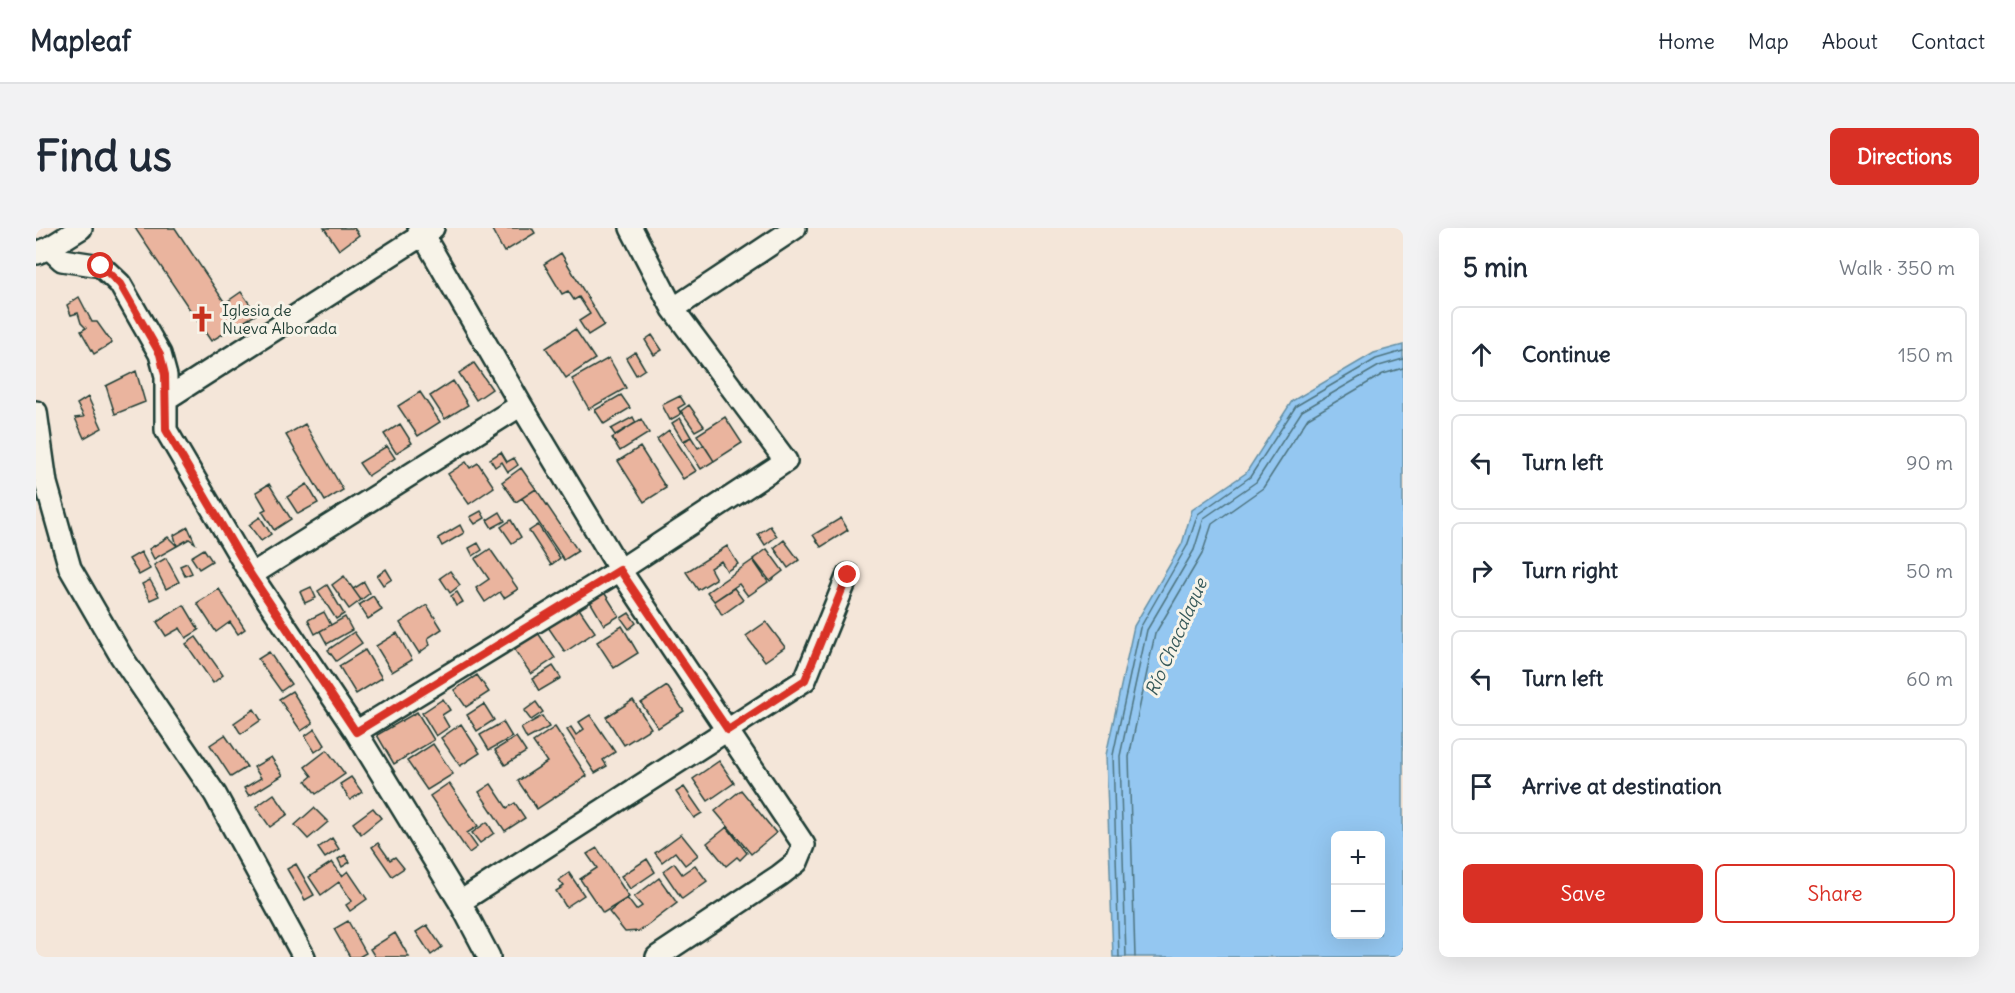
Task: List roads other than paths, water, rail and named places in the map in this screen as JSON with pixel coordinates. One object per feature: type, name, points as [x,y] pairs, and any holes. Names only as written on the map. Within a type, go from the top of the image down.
[{"type":"street","points":[[43,251],[81,228]]},
{"type":"street","points":[[356,732],[620,570],[786,461],[673,309],[632,228]]},
{"type":"street","points":[[673,309],[795,228]]},
{"type":"street","points":[[166,399],[425,230],[521,405],[620,570],[804,845],[797,862],[779,876],[657,957]]},
{"type":"street","points":[[43,251],[62,260],[101,266],[120,284],[160,354],[165,375],[166,430],[251,575],[356,732],[460,902],[489,957]]},
{"type":"street","points":[[251,575],[521,405]]},
{"type":"street","points":[[36,412],[46,483],[70,567],[121,656],[215,794],[304,957]]},
{"type":"street","points":[[460,902],[805,680],[848,575]]},
{"type":"water","name":"Río Chacalaque","points":[[1403,345],[1403,957],[1113,957],[1106,755],[1134,626],[1182,544],[1192,510],[1246,473],[1292,401],[1374,353]]},
{"type":"place","name":"Iglesia de Nueva Alborada","points":[[202,319]]}]
